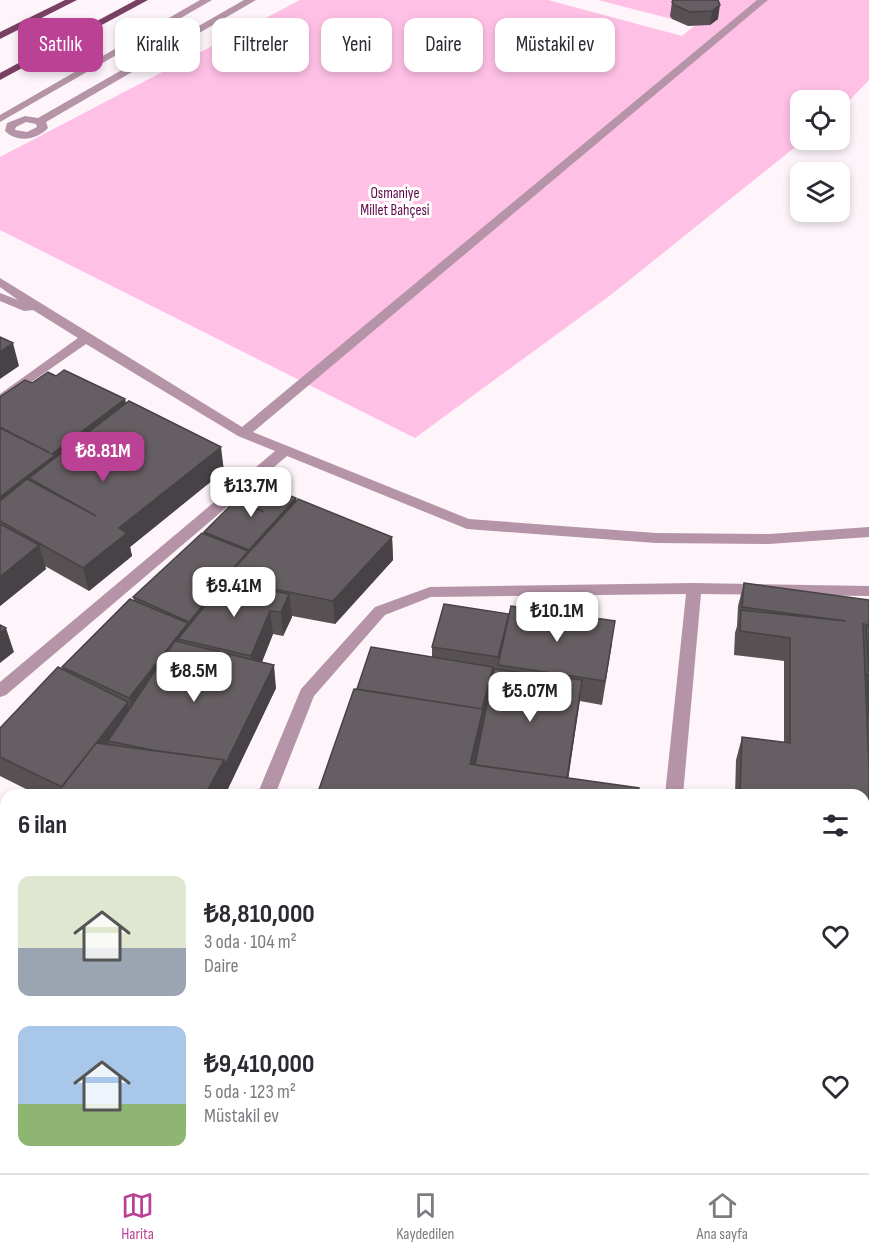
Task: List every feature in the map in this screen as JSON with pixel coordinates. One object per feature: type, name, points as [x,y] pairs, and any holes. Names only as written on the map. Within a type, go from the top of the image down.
[{"type":"main road","points":[[0,36],[72,0]]},
{"type":"main road","points":[[0,77],[143,0]]},
{"type":"street","points":[[0,119],[207,0]]},
{"type":"street","points":[[40,120],[251,0]]},
{"type":"street","points":[[243,433],[763,0]]},
{"type":"street","points":[[0,282],[53,318],[243,433],[467,524],[656,538],[769,539],[869,532]]},
{"type":"street","points":[[0,297],[53,318]]},
{"type":"street","points":[[0,400],[86,338]]},
{"type":"street","points":[[0,691],[284,451]]},
{"type":"street","points":[[268,789],[306,693],[380,611],[430,592],[694,588],[869,591]]},
{"type":"street","points":[[675,789],[694,588]]},
{"type":"green space","name":"Osmaniye Millet Bahçesi","points":[[300,0],[548,0],[615,18],[682,36],[695,25],[598,0],[869,0],[869,80],[850,100],[850,90],[790,90],[792,150],[612,294],[415,438],[0,230],[0,157],[162,72],[200,72],[200,52],[212,46],[212,72],[309,72],[309,18],[266,18]]},
{"type":"building","points":[[673,0],[718,0],[720,5],[712,11],[690,12],[674,5]]},
{"type":"building","points":[[0,337],[13,343],[0,352]]},
{"type":"building","points":[[64,370],[125,399],[0,497],[0,428],[50,453],[0,427],[0,397],[25,380],[32,383],[48,372],[56,376]]},
{"type":"building","points":[[129,401],[221,447],[119,528],[127,533],[83,568],[0,521],[0,501],[27,479],[96,516],[29,478]]},
{"type":"building","points":[[265,486],[296,498],[249,550],[204,532],[235,501],[264,512],[246,504]]},
{"type":"building","points":[[298,499],[392,537],[333,601],[225,579],[189,622],[133,597],[202,533],[248,551],[228,575]]},
{"type":"building","points":[[0,524],[39,545],[0,577]]},
{"type":"building","points":[[225,581],[289,594],[281,612],[270,611],[251,656],[178,639]]},
{"type":"building","points":[[744,583],[869,600],[869,625],[863,624],[869,789],[740,789],[742,737],[790,743],[790,638],[740,631],[741,610],[846,621],[742,607]]},
{"type":"building","points":[[130,599],[188,623],[129,698],[62,667]]},
{"type":"building","points":[[444,604],[509,614],[498,657],[432,647]]},
{"type":"building","points":[[511,606],[615,621],[605,681],[498,665]]},
{"type":"building","points":[[0,625],[6,628],[0,633]]},
{"type":"building","points":[[866,627],[869,627],[869,672]]},
{"type":"building","points":[[175,641],[274,665],[225,765],[224,760],[108,741]]},
{"type":"building","points":[[371,647],[493,667],[482,709],[357,689]]},
{"type":"building","points":[[58,667],[128,702],[62,787],[0,757],[0,728]]},
{"type":"building","points":[[494,669],[582,680],[567,778],[475,765]]},
{"type":"building","points":[[867,674],[869,675],[869,718]]},
{"type":"building","points":[[354,689],[483,709],[470,764],[639,788],[639,789],[319,789]]},
{"type":"building","points":[[96,743],[224,760],[208,789],[60,789]]}]
